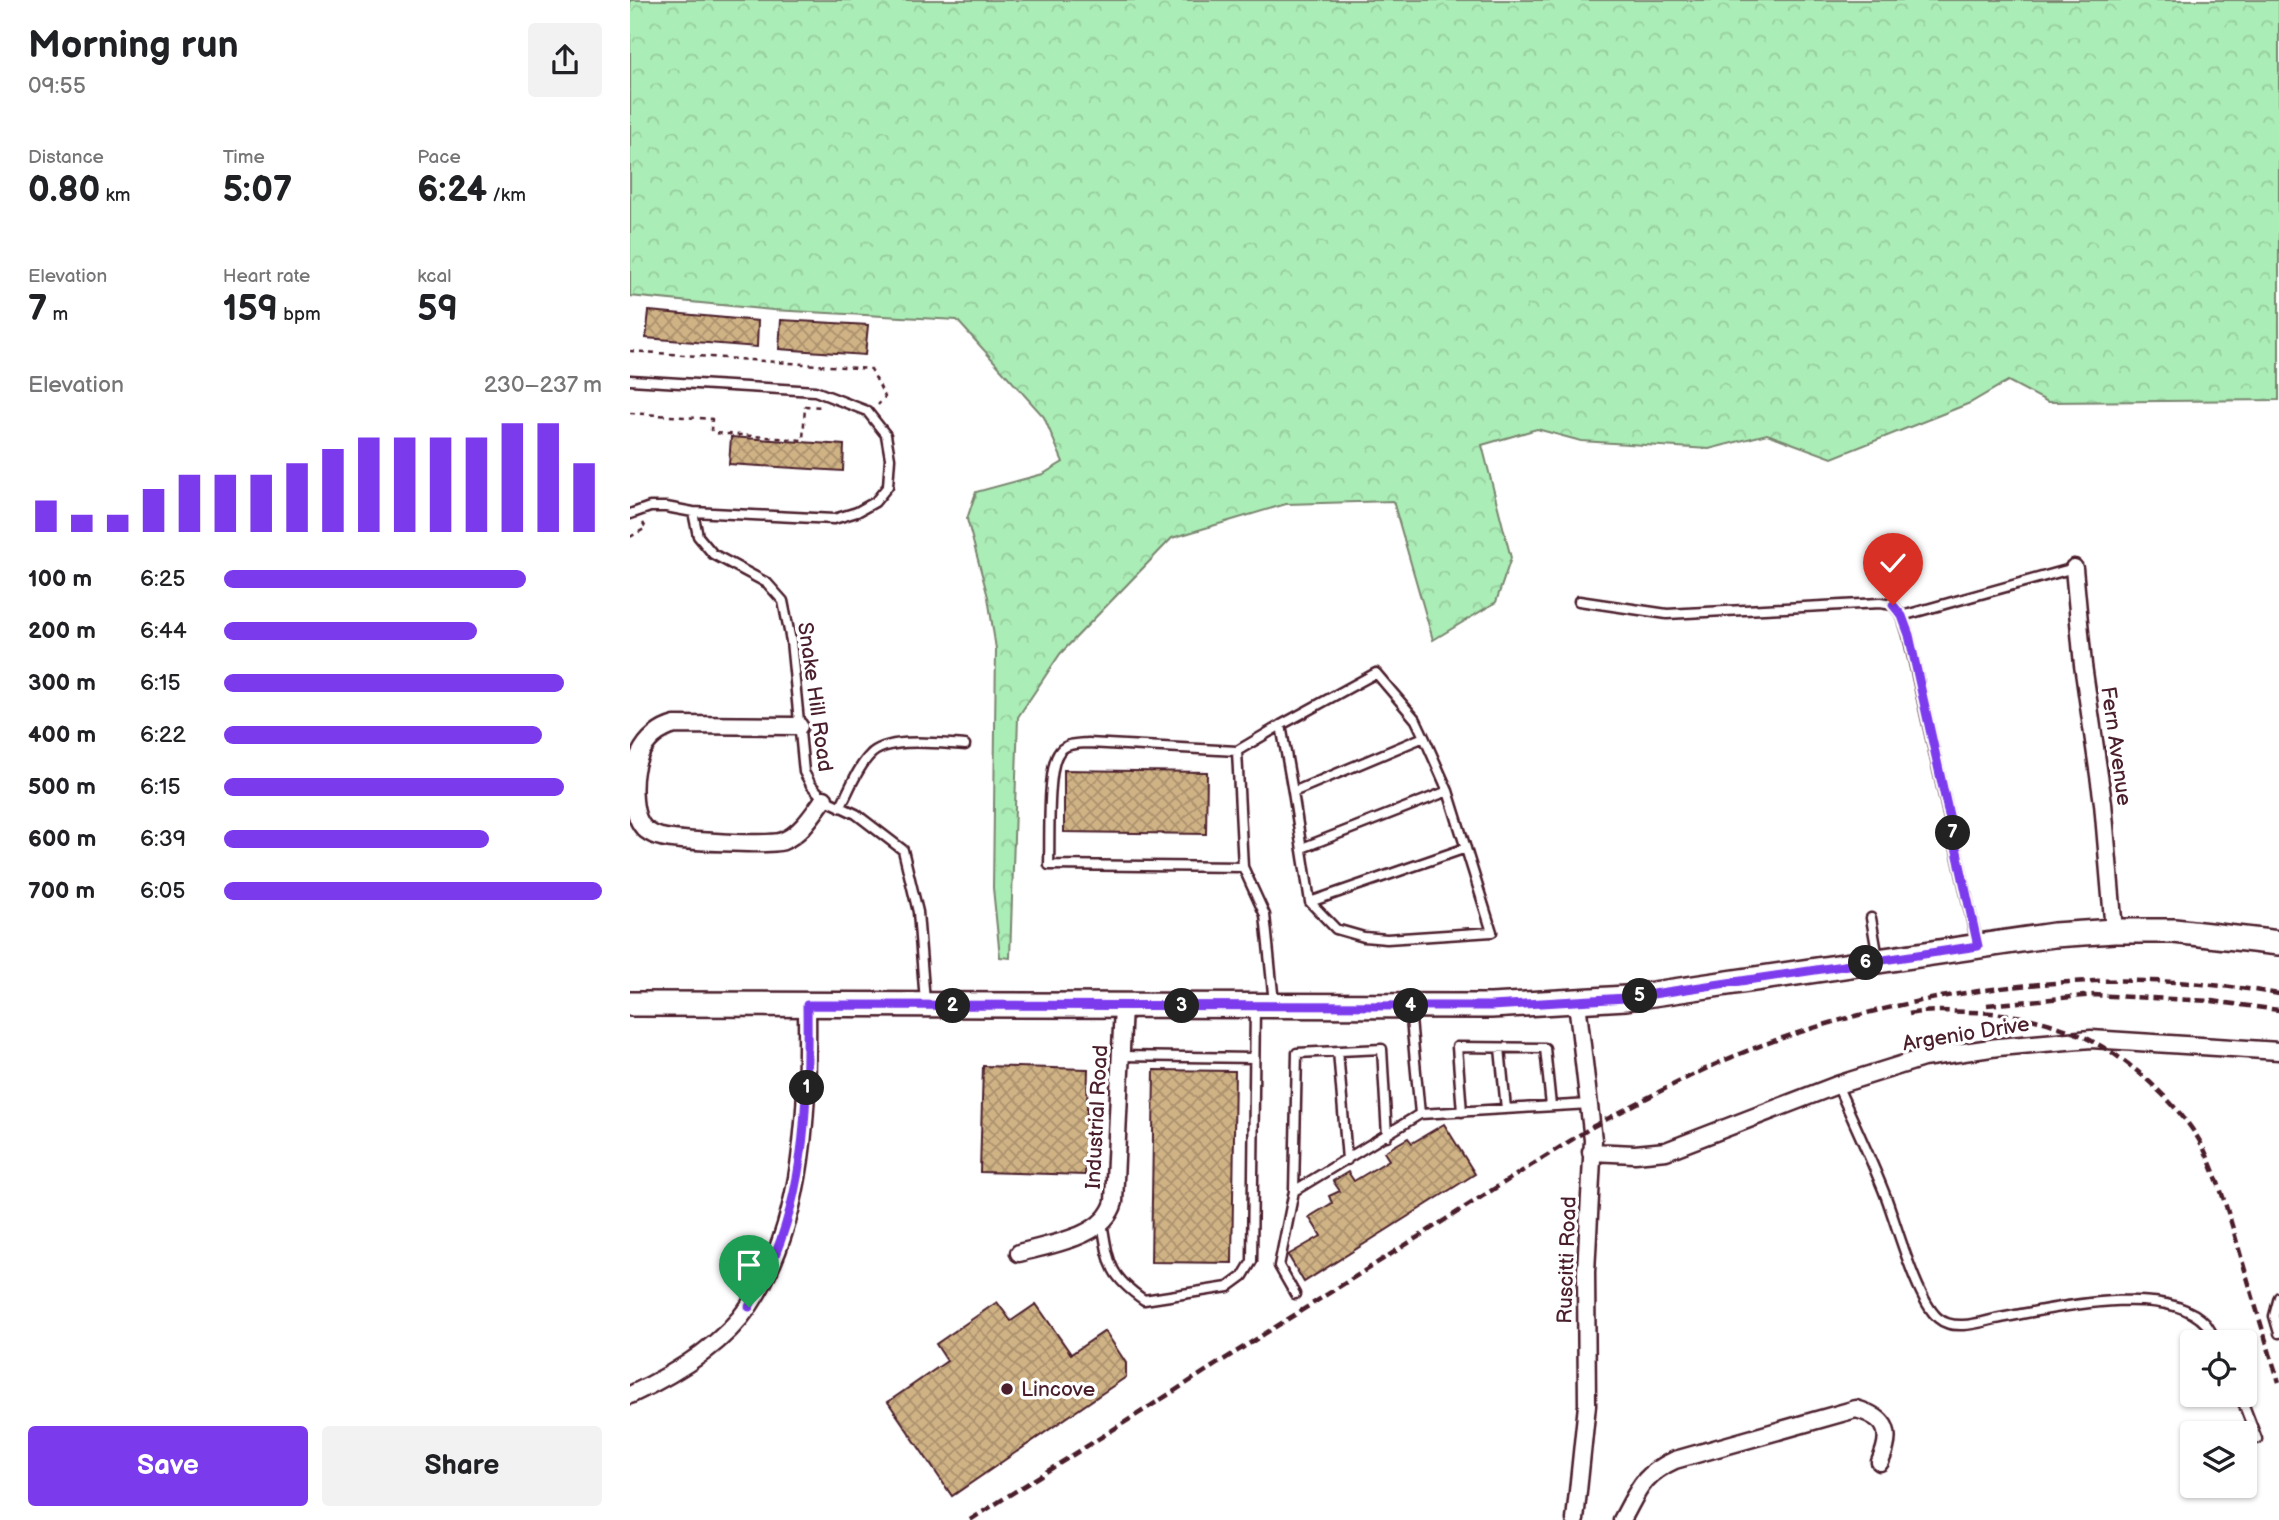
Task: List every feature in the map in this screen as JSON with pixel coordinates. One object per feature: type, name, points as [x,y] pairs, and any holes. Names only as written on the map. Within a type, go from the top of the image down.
[{"type":"main road","points":[[630,1004],[1491,1006],[1626,998],[2054,935],[2174,931],[2279,943]]},
{"type":"street","name":"Fern Avenue","points":[[2074,568],[2083,665],[2104,803],[2114,931]]},
{"type":"street","points":[[799,726],[676,725],[661,730],[639,755],[634,810],[639,822],[659,837],[674,840],[765,843],[783,841],[794,834],[824,799]]},
{"type":"street","name":"Ruscitti Road","points":[[1576,1519],[1587,1405],[1586,1272],[1592,1127],[1577,1002]]},
{"type":"street","points":[[630,1395],[657,1382],[702,1353],[730,1328],[749,1307],[770,1268],[796,1181],[804,1127],[808,1065],[807,1005]]},
{"type":"street","name":"Industrial Road","points":[[1102,1222],[1111,1212],[1114,1202],[1123,1006]]},
{"type":"street","name":"Argenio Drive","points":[[1591,1152],[1635,1154],[1666,1151],[1838,1085],[1923,1058],[1998,1047],[2091,1039],[2203,1044],[2279,1051]]},
{"type":"street","points":[[1019,1253],[1074,1237],[1102,1222]]},
{"type":"street","points":[[1622,1520],[1643,1482],[1655,1469],[1675,1460],[1856,1409],[1880,1419],[1887,1432],[1886,1447],[1880,1462]]},
{"type":"lane","points":[[630,380],[814,391],[867,411],[886,435],[890,458],[888,486],[875,502],[857,512],[834,519],[693,512],[666,507],[634,512]]},
{"type":"lane","name":"Snake Hill Road","points":[[693,512],[698,536],[713,554],[767,583],[783,601],[791,641],[804,772],[810,785],[824,799],[856,814],[903,850],[918,912],[925,1006]]},
{"type":"lane","points":[[1902,616],[2074,568]]},
{"type":"lane","points":[[1580,601],[1667,614],[1880,603],[1893,605],[1902,616],[1909,635],[1978,946]]},
{"type":"lane","points":[[1243,867],[1049,864],[1052,771],[1058,753],[1066,746],[1088,743],[1237,751],[1280,725],[1376,673],[1416,720],[1424,737],[1448,791],[1492,932],[1387,939],[1364,937],[1336,929],[1310,902],[1280,725]]},
{"type":"lane","points":[[1293,792],[1424,737]]},
{"type":"lane","points":[[840,807],[871,754],[881,748],[907,743],[965,745]]},
{"type":"lane","points":[[1102,1222],[1110,1266],[1124,1286],[1144,1300],[1228,1287],[1243,1276],[1252,1261],[1254,1058],[1265,1006],[1265,915],[1243,867],[1237,751]]},
{"type":"lane","points":[[1302,848],[1448,791]]},
{"type":"lane","points":[[1310,902],[1466,848]]},
{"type":"lane","points":[[1871,918],[1879,961]]},
{"type":"lane","points":[[1409,1006],[1420,1114]]},
{"type":"lane","points":[[1462,1112],[1457,1047],[1545,1048],[1551,1107]]},
{"type":"lane","points":[[1500,1048],[1506,1109]]},
{"type":"lane","points":[[1295,1294],[1279,1266],[1294,1191],[1297,1052],[1382,1049],[1387,1136]]},
{"type":"lane","points":[[1339,1051],[1347,1160]]},
{"type":"lane","points":[[1121,1056],[1254,1058]]},
{"type":"lane","points":[[1838,1085],[1885,1195],[1925,1302],[1938,1318],[1963,1325],[2066,1306],[2147,1301],[2166,1303],[2196,1315],[2210,1330]]},
{"type":"lane","points":[[1294,1191],[1420,1114],[1590,1104]]},
{"type":"lane","points":[[2279,1297],[2274,1316],[2279,1333]]},
{"type":"path","points":[[630,537],[646,528],[634,512]]},
{"type":"green space","points":[[630,0],[2279,0],[2279,400],[2048,402],[2008,381],[1970,403],[1832,458],[1767,434],[1709,449],[1581,441],[1537,429],[1482,445],[1511,558],[1496,602],[1433,640],[1393,501],[1286,504],[1172,538],[1060,654],[1018,717],[1010,958],[1000,957],[993,888],[996,649],[988,597],[967,519],[976,492],[1043,474],[1063,462],[1044,417],[957,320],[773,310],[630,296]]},
{"type":"building","points":[[649,311],[758,321],[757,347],[646,338]]},
{"type":"building","points":[[781,320],[868,325],[865,355],[779,349]]},
{"type":"building","points":[[731,437],[844,445],[843,471],[729,464]]},
{"type":"building","points":[[1064,770],[1207,772],[1206,834],[1064,832]]},
{"type":"building","points":[[983,1066],[1088,1069],[1085,1175],[980,1172]]},
{"type":"building","points":[[1154,1070],[1235,1071],[1232,1263],[1151,1262]]},
{"type":"building","points":[[1444,1124],[1475,1174],[1304,1282],[1288,1255],[1321,1236],[1309,1217],[1332,1203],[1329,1196],[1340,1191],[1333,1181],[1348,1172],[1354,1181],[1389,1160],[1384,1152],[1408,1138],[1412,1143]]},
{"type":"building","name":"Lincove","points":[[997,1302],[1011,1321],[1036,1304],[1071,1354],[1105,1331],[1126,1363],[1126,1377],[952,1496],[888,1402],[947,1361],[936,1344]]},
{"type":"railway","points":[[970,1520],[1592,1127],[1677,1082],[1765,1044],[1890,1008],[2019,986],[2084,981],[2149,981],[2215,985],[2279,994]]},
{"type":"railway","points":[[1987,1005],[2094,995],[2212,1001],[2279,1010]]},
{"type":"railway","points":[[1909,1014],[1938,1011],[1996,1014],[2049,1024],[2074,1032],[2097,1044],[2141,1074],[2162,1094],[2191,1127],[2221,1190],[2279,1382]]},
{"type":"place","name":"Lincove","points":[[1007,1389]]},
{"type":"route","points":[[749,1307],[770,1268],[796,1181],[806,1114],[807,1005],[1491,1006],[1577,1002],[1626,998],[1978,946],[1909,635],[1902,616],[1893,605]]}]
